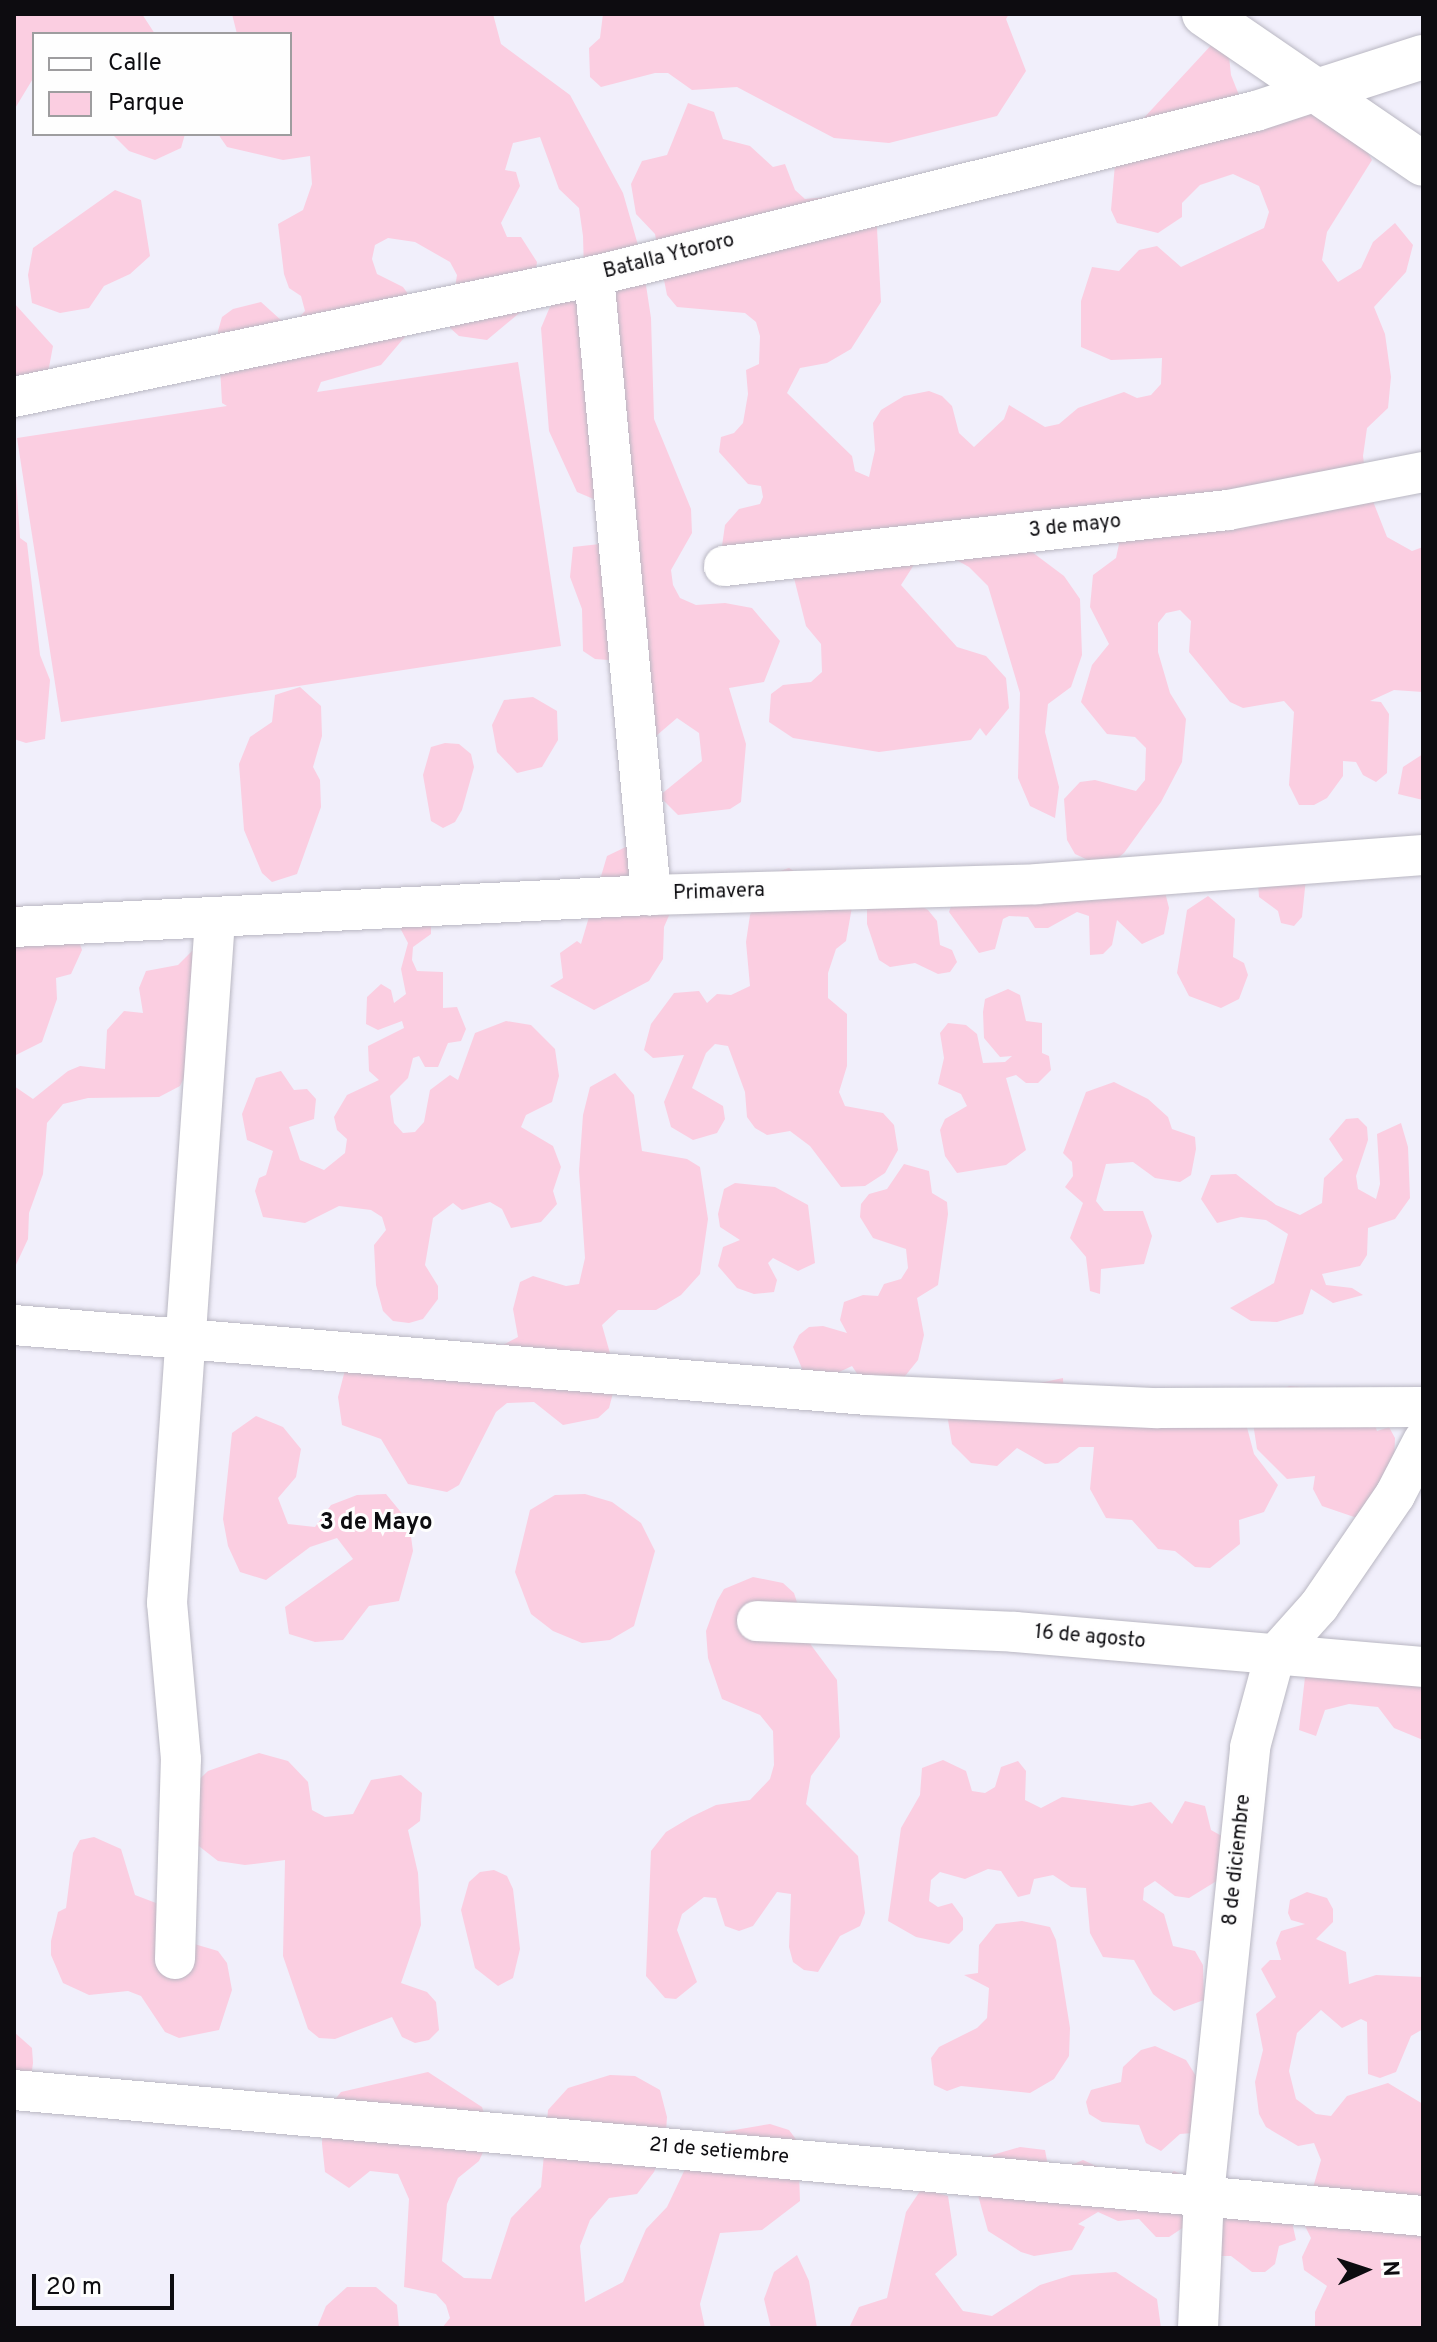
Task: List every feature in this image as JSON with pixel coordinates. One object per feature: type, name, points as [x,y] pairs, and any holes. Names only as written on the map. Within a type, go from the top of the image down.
[{"type":"main road","points":[[1204,14],[1423,164]]},
{"type":"main road","points":[[1317,91],[1423,57]]},
{"type":"street","name":"Batalla Ytororo","points":[[14,397],[594,276],[1256,111],[1317,91]]},
{"type":"street","points":[[594,276],[651,895]]},
{"type":"street","name":"3 de mayo","points":[[724,566],[1228,510],[1423,472]]},
{"type":"street","name":"Primavera","points":[[14,927],[215,920],[651,895],[1037,884],[1423,855]]},
{"type":"street","points":[[175,1959],[181,1759],[167,1603],[182,1338],[215,920]]},
{"type":"street","points":[[14,1325],[867,1395],[1158,1408],[1423,1407]]},
{"type":"street","name":"8 de diciembre","points":[[1198,2328],[1204,2195],[1250,1747],[1275,1655],[1319,1606],[1395,1495],[1423,1441]]},
{"type":"street","name":"16 de agosto","points":[[757,1621],[1015,1632],[1423,1667]]},
{"type":"street","name":"21 de setiembre","points":[[14,2090],[1423,2216]]},
{"type":"green space","points":[[14,14],[142,14],[154,32],[32,32],[32,80],[14,110]]},
{"type":"green space","points":[[232,14],[493,14],[501,44],[570,95],[623,193],[642,259],[651,318],[654,419],[691,509],[692,533],[671,570],[673,585],[680,598],[696,605],[725,603],[752,608],[780,641],[764,682],[729,688],[746,744],[741,802],[730,809],[678,815],[659,796],[702,761],[699,733],[677,718],[656,736],[622,661],[595,659],[583,651],[582,609],[570,577],[573,547],[600,544],[603,503],[577,492],[549,431],[541,328],[552,302],[584,271],[583,236],[579,208],[559,189],[540,137],[513,143],[505,170],[516,172],[520,186],[501,223],[507,237],[521,237],[537,262],[530,304],[487,340],[459,336],[449,327],[457,275],[450,262],[415,242],[388,238],[375,245],[372,259],[377,274],[403,287],[411,298],[415,325],[381,365],[321,382],[317,392],[518,362],[561,646],[61,722],[17,438],[227,406],[222,403],[218,331],[222,317],[233,309],[261,302],[282,321],[296,321],[305,311],[301,296],[289,288],[284,274],[278,224],[303,210],[312,184],[310,156],[283,160],[227,147],[219,136],[292,136],[292,32],[236,32]]},
{"type":"green space","points":[[603,14],[1009,14],[1006,19],[1026,71],[997,116],[889,143],[834,138],[737,87],[692,90],[668,73],[655,73],[601,87],[590,77],[589,48],[600,38]]},
{"type":"green space","points":[[1215,41],[1228,47],[1231,75],[1247,115],[1284,97],[1358,135],[1372,160],[1327,232],[1322,260],[1338,282],[1361,268],[1373,242],[1395,223],[1413,245],[1406,272],[1374,307],[1385,334],[1391,377],[1388,408],[1367,428],[1363,456],[1367,486],[1387,537],[1412,551],[1423,547],[1423,692],[1394,690],[1370,701],[1381,702],[1389,714],[1387,773],[1376,782],[1363,775],[1356,762],[1343,761],[1343,776],[1327,798],[1314,805],[1299,805],[1289,785],[1294,712],[1284,701],[1243,708],[1230,702],[1189,652],[1191,621],[1180,610],[1166,613],[1158,623],[1158,652],[1170,693],[1186,719],[1182,762],[1161,802],[1124,853],[1113,862],[1088,860],[1075,854],[1067,840],[1064,799],[1080,782],[1095,780],[1136,791],[1145,780],[1146,748],[1135,737],[1107,734],[1081,702],[1092,665],[1109,644],[1090,607],[1093,575],[1116,558],[1119,544],[1103,522],[1020,543],[1064,576],[1080,599],[1082,655],[1071,687],[1048,704],[1045,732],[1059,787],[1055,818],[1030,806],[1018,778],[1020,693],[988,586],[969,567],[944,553],[917,560],[901,585],[957,647],[986,656],[1006,678],[1009,708],[986,736],[980,728],[971,740],[879,752],[793,738],[769,722],[771,694],[783,685],[811,682],[822,672],[821,644],[806,626],[794,578],[721,553],[725,525],[739,509],[760,504],[763,497],[761,486],[748,484],[719,452],[721,437],[734,433],[743,423],[748,394],[746,370],[759,364],[760,336],[756,322],[745,313],[677,307],[667,295],[655,234],[636,214],[631,184],[642,161],[667,155],[688,103],[714,112],[723,139],[750,146],[773,167],[785,164],[795,190],[805,199],[853,195],[876,210],[881,302],[851,349],[827,363],[800,368],[787,393],[852,456],[855,471],[869,477],[875,450],[873,423],[881,410],[904,396],[929,391],[942,396],[952,406],[959,433],[974,447],[1004,419],[1009,405],[1045,427],[1059,424],[1078,408],[1124,392],[1137,398],[1151,395],[1161,384],[1162,358],[1111,360],[1081,347],[1081,301],[1092,267],[1119,271],[1139,250],[1157,246],[1181,267],[1264,228],[1269,212],[1259,186],[1233,174],[1200,185],[1182,203],[1182,217],[1158,233],[1117,223],[1111,210],[1115,164],[1141,121]]},
{"type":"green space","points":[[114,136],[184,136],[181,148],[155,160],[129,151]]},
{"type":"green space","points":[[115,190],[141,200],[150,256],[130,274],[104,286],[89,308],[60,313],[32,303],[28,275],[33,248]]},
{"type":"green space","points":[[14,303],[53,346],[47,378],[14,399]]},
{"type":"green space","points":[[15,463],[20,538],[27,543],[40,655],[50,680],[45,739],[26,743],[14,739]]},
{"type":"green space","points":[[300,687],[321,706],[322,736],[313,767],[320,780],[321,807],[297,874],[272,882],[262,873],[244,830],[239,764],[250,737],[272,722],[275,695]]},
{"type":"green space","points":[[533,697],[557,711],[558,740],[542,767],[517,773],[497,752],[492,725],[504,700]]},
{"type":"green space","points":[[445,743],[459,744],[471,754],[474,767],[462,810],[455,822],[443,828],[431,821],[423,775],[431,747]]},
{"type":"green space","points":[[1423,754],[1423,800],[1398,794],[1403,767]]},
{"type":"green space","points":[[634,843],[674,904],[664,927],[663,959],[649,981],[594,1010],[550,986],[563,978],[560,953],[577,941],[581,944],[607,856]]},
{"type":"green space","points":[[789,868],[852,907],[846,941],[836,949],[828,973],[828,998],[847,1014],[847,1066],[839,1092],[845,1106],[883,1113],[894,1125],[898,1150],[885,1173],[865,1186],[841,1187],[810,1146],[790,1131],[767,1135],[755,1128],[747,1117],[745,1092],[728,1046],[715,1044],[706,1053],[692,1088],[723,1106],[725,1119],[717,1133],[693,1140],[671,1127],[664,1102],[684,1055],[653,1058],[644,1050],[651,1024],[674,993],[699,991],[707,1003],[717,994],[731,995],[750,986],[746,942],[750,915],[759,891],[777,872]]},
{"type":"green space","points":[[1306,878],[1302,917],[1294,926],[1281,923],[1278,911],[1259,897],[1258,883]]},
{"type":"green space","points":[[1165,892],[1169,908],[1164,934],[1142,944],[1117,920],[1112,945],[1103,954],[1090,955],[1089,916],[1077,912],[1048,928],[1035,928],[1028,917],[1009,916],[1003,919],[995,949],[979,953],[949,912],[953,900]]},
{"type":"green space","points":[[1208,896],[1235,919],[1233,957],[1244,963],[1248,975],[1239,999],[1221,1008],[1189,996],[1177,973],[1187,910]]},
{"type":"green space","points":[[867,897],[918,904],[928,910],[937,921],[940,945],[952,950],[957,962],[950,972],[938,974],[915,963],[890,967],[879,960],[867,924]]},
{"type":"green space","points":[[14,905],[41,912],[77,936],[82,950],[71,974],[56,978],[57,999],[42,1042],[14,1056]]},
{"type":"green space","points":[[431,909],[431,934],[413,947],[412,960],[417,971],[443,972],[443,1008],[457,1007],[466,1029],[461,1041],[448,1043],[438,1067],[425,1067],[419,1056],[413,1058],[408,1078],[390,1096],[394,1123],[403,1133],[415,1132],[424,1122],[430,1090],[450,1075],[458,1080],[475,1033],[506,1021],[531,1025],[555,1049],[559,1076],[552,1102],[526,1115],[521,1127],[553,1146],[561,1167],[553,1191],[557,1204],[541,1222],[511,1228],[502,1209],[490,1202],[462,1210],[453,1203],[433,1218],[425,1265],[438,1286],[438,1299],[423,1319],[409,1323],[393,1321],[383,1311],[376,1285],[374,1245],[386,1230],[382,1217],[371,1210],[339,1206],[305,1223],[263,1217],[255,1191],[259,1178],[266,1175],[273,1151],[247,1140],[242,1114],[256,1078],[281,1071],[294,1090],[307,1089],[316,1099],[314,1119],[289,1127],[300,1160],[324,1170],[345,1153],[347,1139],[337,1130],[334,1117],[347,1095],[379,1080],[369,1071],[368,1046],[404,1028],[402,1021],[378,1030],[366,1024],[367,997],[381,984],[391,990],[394,1003],[406,994],[401,969],[408,943],[397,922]]},
{"type":"green space","points":[[192,951],[202,952],[196,1018],[187,1027],[186,1074],[180,1086],[159,1097],[88,1098],[63,1104],[47,1123],[43,1174],[29,1213],[28,1239],[14,1269],[14,1086],[33,1099],[68,1071],[80,1066],[105,1069],[107,1030],[124,1011],[143,1013],[139,988],[146,971],[178,965]]},
{"type":"green space","points":[[1008,989],[1020,995],[1026,1021],[1042,1023],[1042,1053],[1049,1056],[1051,1070],[1038,1083],[1026,1083],[1016,1075],[1006,1078],[1026,1150],[1006,1165],[957,1173],[945,1156],[940,1130],[945,1119],[967,1106],[961,1094],[938,1084],[944,1058],[940,1033],[948,1023],[966,1025],[977,1034],[983,1063],[1005,1062],[1012,1056],[1000,1057],[984,1038],[983,1012],[985,999]]},
{"type":"green space","points":[[615,1073],[634,1095],[642,1151],[687,1159],[700,1167],[708,1219],[700,1274],[681,1295],[656,1310],[618,1310],[602,1325],[613,1364],[613,1393],[609,1408],[598,1418],[563,1425],[534,1402],[507,1403],[496,1412],[459,1485],[447,1492],[408,1484],[381,1439],[342,1425],[338,1397],[345,1370],[462,1358],[490,1343],[503,1345],[518,1337],[513,1309],[520,1282],[533,1276],[566,1286],[579,1284],[585,1258],[579,1171],[583,1115],[590,1087]]},
{"type":"green space","points":[[1114,1082],[1148,1099],[1168,1117],[1172,1129],[1195,1137],[1196,1149],[1191,1175],[1180,1182],[1155,1178],[1133,1162],[1106,1164],[1096,1201],[1104,1211],[1143,1211],[1152,1236],[1144,1264],[1101,1269],[1100,1294],[1090,1291],[1086,1257],[1070,1238],[1083,1203],[1065,1187],[1073,1176],[1072,1162],[1063,1153],[1086,1092]]},
{"type":"green space","points":[[1358,1118],[1367,1127],[1368,1140],[1356,1176],[1358,1189],[1376,1199],[1380,1184],[1377,1134],[1401,1123],[1408,1147],[1410,1198],[1395,1219],[1368,1228],[1367,1255],[1360,1266],[1322,1274],[1326,1285],[1352,1288],[1363,1295],[1333,1303],[1311,1289],[1303,1314],[1277,1322],[1251,1321],[1230,1308],[1274,1283],[1288,1234],[1266,1220],[1241,1217],[1217,1223],[1201,1199],[1211,1175],[1236,1174],[1276,1205],[1300,1215],[1322,1203],[1324,1178],[1343,1160],[1329,1139],[1346,1119]]},
{"type":"green space","points":[[904,1164],[929,1171],[932,1193],[947,1202],[948,1214],[938,1285],[917,1298],[924,1335],[918,1360],[901,1381],[864,1384],[852,1366],[835,1374],[803,1371],[793,1347],[799,1335],[809,1327],[823,1326],[847,1333],[840,1320],[844,1302],[863,1295],[878,1296],[884,1284],[901,1279],[908,1268],[906,1249],[873,1238],[860,1217],[861,1204],[869,1194],[887,1189]]},
{"type":"green space","points":[[735,1183],[775,1187],[808,1205],[815,1263],[798,1271],[773,1258],[768,1263],[777,1280],[774,1292],[754,1294],[737,1288],[718,1266],[723,1247],[740,1240],[720,1227],[718,1214],[724,1189]]},
{"type":"green space","points":[[1063,1378],[1065,1417],[1086,1425],[1097,1418],[1244,1416],[1254,1454],[1278,1485],[1264,1512],[1239,1520],[1240,1544],[1210,1568],[1195,1567],[1175,1551],[1158,1549],[1132,1520],[1106,1518],[1090,1489],[1094,1447],[1079,1447],[1058,1463],[1045,1464],[1017,1448],[997,1466],[971,1463],[952,1444],[948,1420],[963,1400]]},
{"type":"green space","points":[[1290,1386],[1309,1388],[1374,1422],[1377,1431],[1389,1427],[1395,1438],[1394,1467],[1360,1519],[1322,1506],[1313,1489],[1315,1476],[1287,1479],[1257,1449],[1253,1423],[1278,1390]]},
{"type":"green space","points":[[256,1416],[283,1427],[301,1449],[296,1477],[278,1498],[288,1524],[315,1527],[331,1505],[357,1495],[386,1494],[409,1522],[413,1551],[399,1601],[369,1606],[343,1640],[315,1642],[289,1634],[285,1607],[353,1559],[337,1538],[310,1547],[266,1580],[240,1572],[228,1546],[223,1519],[232,1433]]},
{"type":"green space","points":[[585,1494],[612,1502],[641,1523],[655,1551],[634,1626],[610,1640],[582,1643],[553,1631],[531,1614],[515,1572],[530,1510],[555,1495]]},
{"type":"green space","points":[[753,1577],[783,1583],[794,1593],[811,1645],[837,1680],[840,1737],[811,1776],[806,1804],[858,1856],[865,1913],[860,1926],[840,1936],[818,1972],[804,1970],[793,1962],[789,1947],[791,1894],[777,1892],[753,1926],[739,1931],[725,1926],[716,1898],[704,1897],[682,1914],[677,1930],[697,1982],[676,1999],[665,1998],[646,1976],[651,1851],[666,1832],[691,1817],[716,1805],[750,1800],[770,1779],[774,1765],[773,1731],[760,1715],[722,1699],[708,1658],[706,1631],[717,1601],[724,1589]]},
{"type":"green space","points":[[1423,1658],[1423,1740],[1394,1728],[1378,1707],[1349,1704],[1325,1710],[1316,1736],[1299,1730],[1305,1677]]},
{"type":"green space","points":[[259,1753],[288,1761],[308,1782],[312,1810],[325,1817],[353,1814],[371,1780],[401,1775],[422,1793],[420,1821],[408,1830],[418,1873],[421,1925],[401,1983],[427,1992],[436,2002],[439,2030],[429,2040],[415,2043],[402,2037],[392,2017],[335,2039],[319,2038],[308,2029],[283,1956],[285,1860],[245,1865],[218,1861],[195,1843],[187,1791],[208,1771]]},
{"type":"green space","points":[[943,1760],[966,1771],[972,1791],[985,1793],[995,1787],[1001,1767],[1018,1761],[1026,1771],[1025,1800],[1041,1808],[1062,1797],[1132,1806],[1151,1802],[1172,1824],[1185,1801],[1205,1806],[1211,1830],[1229,1840],[1223,1877],[1189,1898],[1175,1896],[1155,1881],[1144,1888],[1143,1900],[1164,1914],[1173,1946],[1195,1951],[1203,1965],[1204,2000],[1174,2011],[1153,1994],[1134,1960],[1103,1957],[1090,1933],[1086,1888],[1071,1887],[1053,1875],[1034,1879],[1030,1894],[1018,1897],[1001,1871],[988,1869],[965,1879],[940,1872],[931,1880],[929,1901],[938,1907],[952,1903],[963,1918],[963,1930],[949,1944],[916,1937],[888,1921],[901,1828],[920,1795],[922,1768]]},
{"type":"green space","points":[[94,1837],[121,1849],[135,1895],[156,1903],[191,1943],[218,1951],[227,1963],[232,1990],[219,2030],[179,2038],[165,2032],[141,1996],[128,1991],[89,1995],[63,1983],[51,1955],[51,1941],[58,1912],[66,1908],[73,1853],[80,1840]]},
{"type":"green space","points":[[494,1870],[507,1876],[513,1889],[520,1949],[513,1978],[498,1986],[475,1968],[461,1910],[469,1882],[480,1872]]},
{"type":"green space","points":[[1307,1892],[1327,1898],[1333,1909],[1333,1922],[1316,1939],[1346,1952],[1349,1984],[1376,1975],[1423,1977],[1423,2029],[1411,2036],[1396,2072],[1380,2078],[1368,2074],[1367,2022],[1361,2019],[1342,2028],[1321,2010],[1297,2033],[1289,2071],[1296,2099],[1316,2114],[1331,2116],[1347,2096],[1388,2083],[1423,2104],[1423,2328],[1315,2328],[1315,2312],[1327,2286],[1304,2270],[1302,2257],[1311,2238],[1303,2222],[1321,2160],[1314,2143],[1298,2146],[1266,2127],[1259,2114],[1255,2082],[1263,2050],[1256,2014],[1276,1997],[1261,1969],[1270,1960],[1281,1960],[1276,1943],[1281,1931],[1305,1924],[1291,1920],[1288,1913],[1290,1900]]},
{"type":"green space","points":[[1022,1921],[1050,1927],[1056,1940],[1070,2028],[1069,2056],[1054,2079],[1030,2093],[961,2086],[947,2091],[934,2085],[931,2058],[939,2047],[977,2028],[987,2018],[989,1988],[964,1975],[978,1973],[979,1945],[996,1924]]},
{"type":"green space","points":[[14,2032],[32,2048],[33,2063],[31,2077],[14,2093]]},
{"type":"green space","points":[[1155,2046],[1186,2060],[1201,2084],[1193,2133],[1180,2134],[1161,2151],[1146,2143],[1139,2125],[1102,2122],[1089,2114],[1086,2102],[1091,2090],[1121,2082],[1123,2067],[1141,2050]]},
{"type":"green space","points":[[428,2072],[482,2107],[491,2134],[479,2161],[458,2178],[447,2204],[442,2261],[464,2278],[491,2279],[511,2218],[541,2187],[548,2110],[568,2088],[610,2075],[635,2076],[660,2090],[667,2117],[665,2145],[654,2172],[637,2194],[609,2198],[590,2220],[580,2246],[585,2302],[623,2282],[646,2229],[667,2207],[686,2167],[723,2132],[770,2124],[789,2130],[798,2142],[800,2201],[762,2230],[720,2233],[700,2304],[705,2328],[442,2328],[450,2318],[446,2305],[436,2294],[404,2287],[409,2199],[398,2174],[370,2171],[349,2188],[325,2172],[322,2144],[323,2114],[341,2092]]},
{"type":"green space","points":[[1020,2147],[1045,2150],[1048,2166],[1060,2170],[1083,2160],[1100,2168],[1169,2175],[1174,2171],[1292,2222],[1296,2240],[1279,2246],[1275,2264],[1265,2272],[1252,2272],[1231,2256],[1219,2256],[1184,2227],[1169,2237],[1156,2237],[1139,2219],[1118,2221],[1098,2212],[1078,2224],[1085,2227],[1072,2250],[1034,2256],[1021,2252],[988,2231],[974,2181],[982,2158]]},
{"type":"green space","points":[[922,2188],[948,2196],[957,2255],[935,2274],[963,2311],[992,2316],[1040,2285],[1072,2275],[1116,2272],[1157,2299],[1161,2328],[849,2328],[859,2307],[887,2298],[906,2212]]},
{"type":"green space","points":[[797,2255],[809,2281],[817,2328],[771,2328],[764,2299],[774,2272]]},
{"type":"green space","points":[[347,2287],[376,2287],[397,2305],[399,2328],[317,2328],[326,2306]]},
{"type":"district","name":"3 de Mayo","points":[[376,1524]]}]
